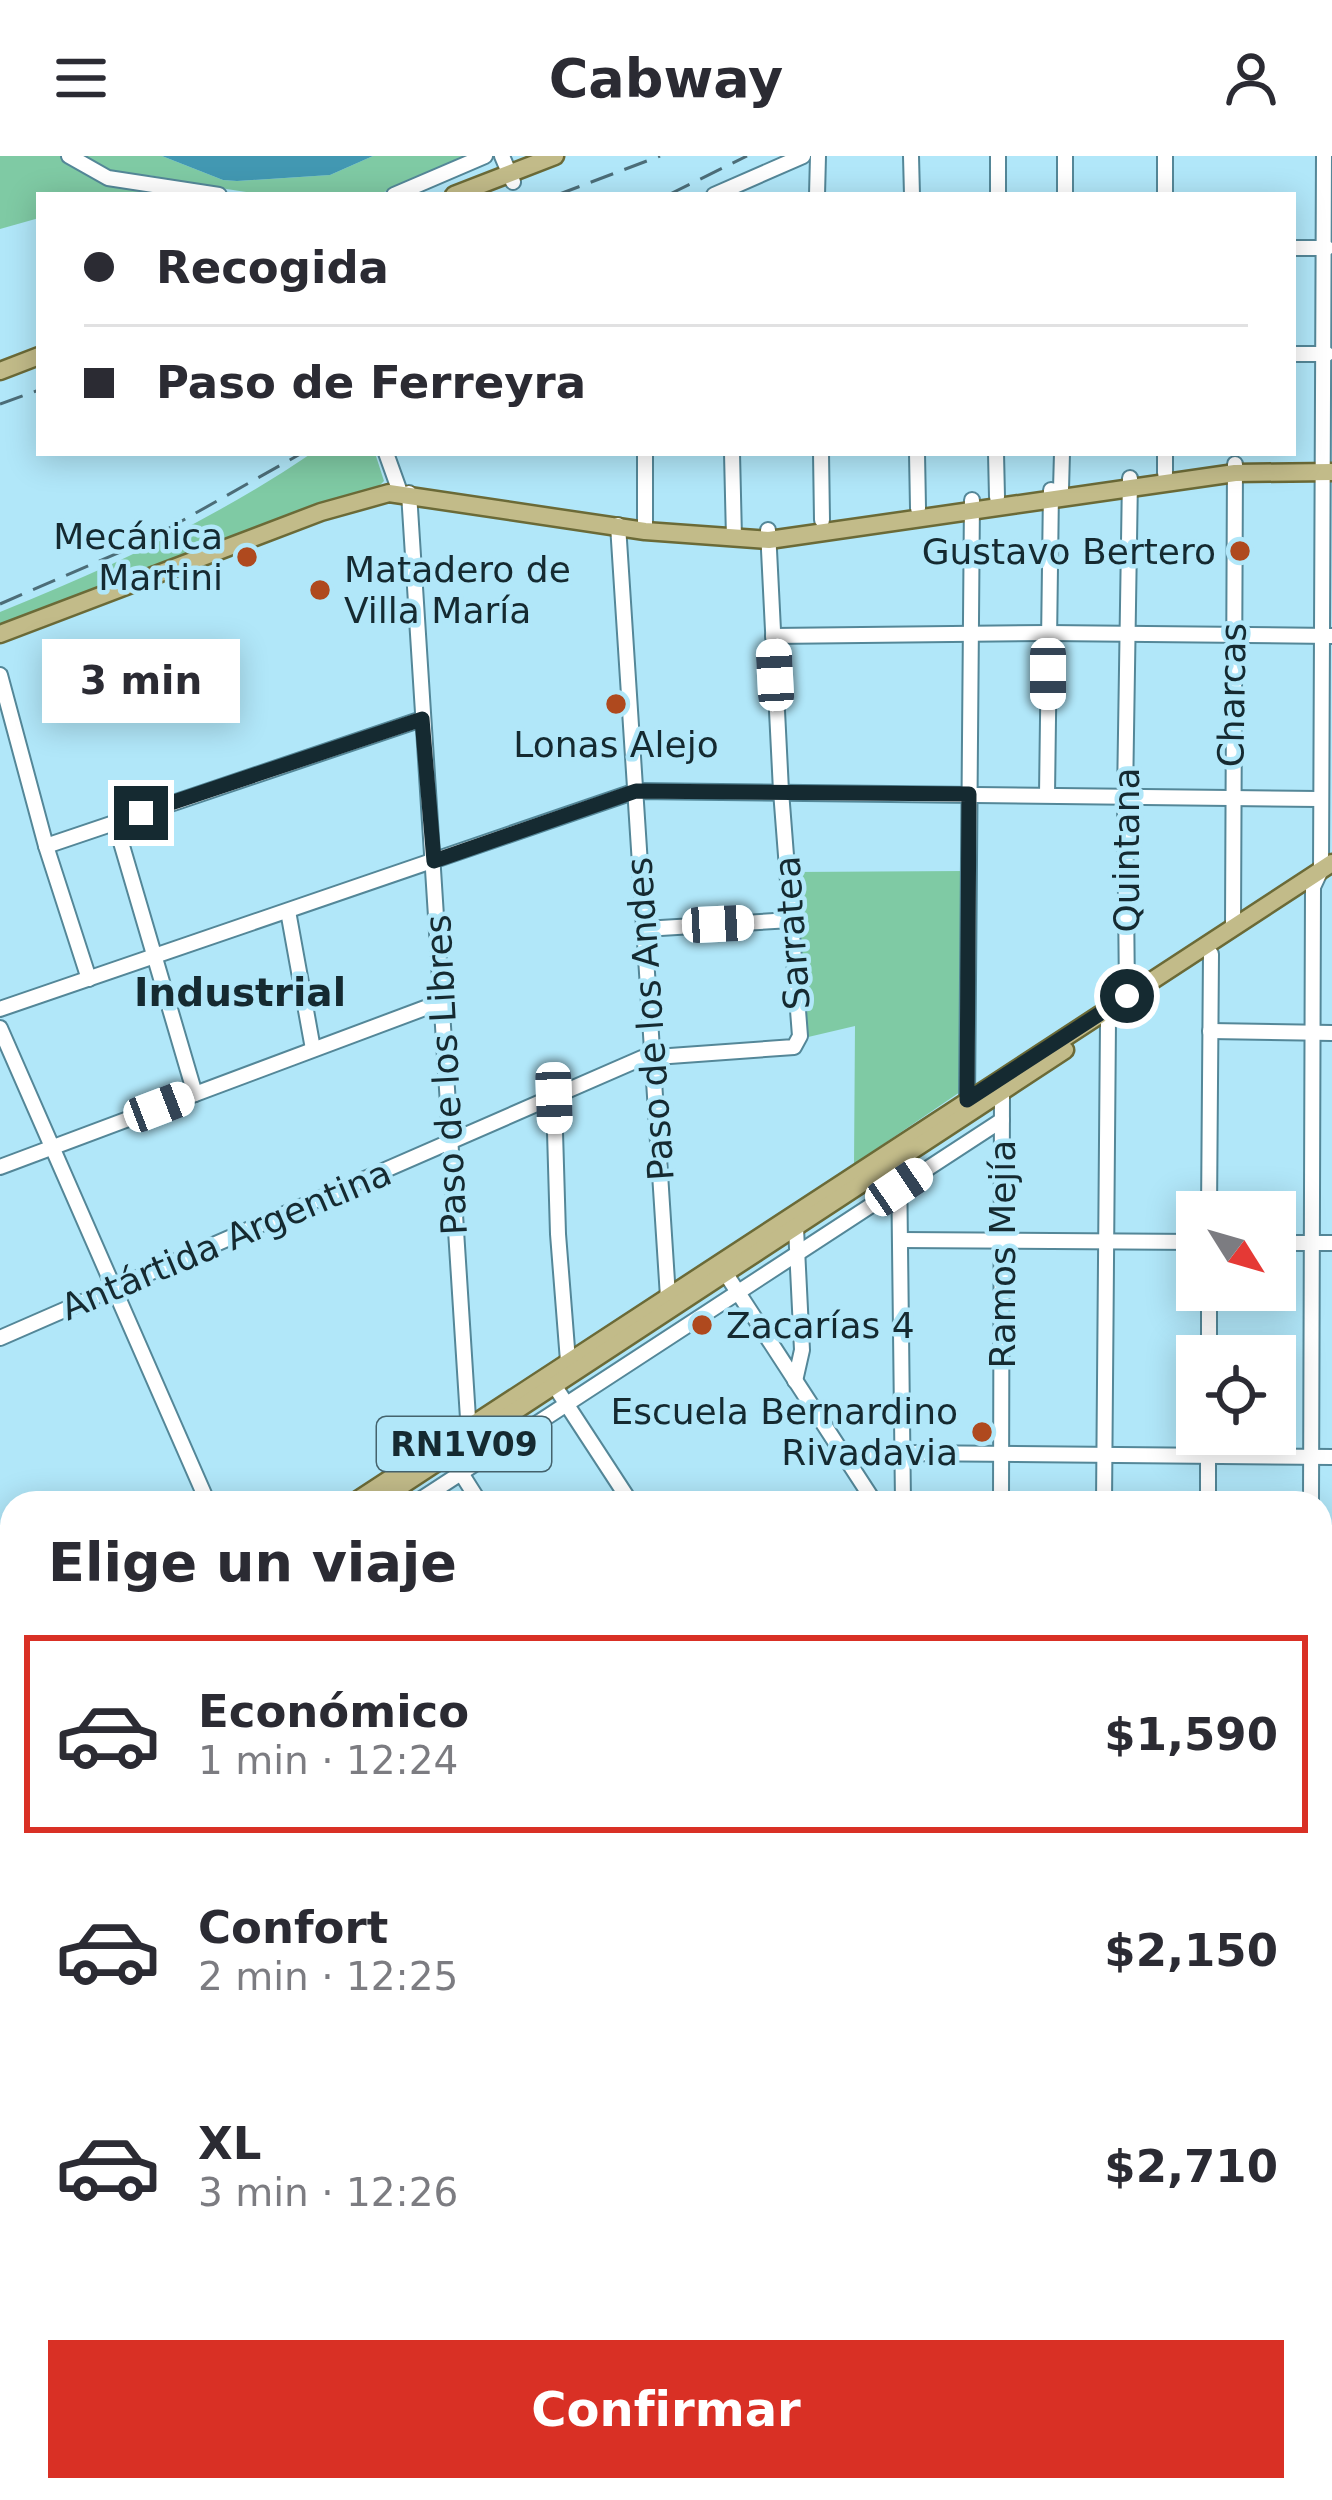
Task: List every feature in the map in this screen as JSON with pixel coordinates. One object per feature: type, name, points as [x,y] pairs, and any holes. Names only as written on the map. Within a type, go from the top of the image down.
[{"type":"main road","points":[[460,192],[508,170],[555,156]]},
{"type":"main road","points":[[480,192],[508,170],[566,156]]},
{"type":"main road","points":[[0,371],[36,357]]},
{"type":"main road","points":[[0,634],[321,512],[404,492],[645,531],[734,538],[1235,468]]},
{"type":"main road","points":[[1130,482],[1165,473],[1235,468],[1328,468]]},
{"type":"main road","points":[[769,535],[822,520],[1055,492]]},
{"type":"main road","name":"RN1V09","points":[[372,1491],[554,1385],[726,1274],[899,1160],[1127,996],[1324,874]]},
{"type":"main road","name":"RN1V09","points":[[391,1491],[568,1361],[967,1100],[1108,1021],[1324,874]]},
{"type":"street","points":[[69,156],[107,178],[204,192]]},
{"type":"street","points":[[401,192],[485,156]]},
{"type":"street","points":[[724,192],[803,156]]},
{"type":"street","points":[[817,192],[818,156]]},
{"type":"street","points":[[911,156],[912,192]]},
{"type":"street","points":[[998,156],[998,192]]},
{"type":"street","points":[[1065,156],[1065,192]]},
{"type":"street","points":[[1165,156],[1165,192]]},
{"type":"street","points":[[1311,1491],[1313,1033],[1324,874],[1318,799],[1328,468],[1324,156]]},
{"type":"street","points":[[1296,248],[1328,248]]},
{"type":"street","points":[[1296,354],[1328,354]]},
{"type":"street","name":"Paso de los Libres","points":[[387,456],[404,492],[422,719],[439,855],[448,1144],[469,1434]]},
{"type":"street","points":[[645,456],[645,531]]},
{"type":"street","points":[[732,456],[734,538]]},
{"type":"street","points":[[820,456],[822,520]]},
{"type":"street","points":[[917,456],[918,508]]},
{"type":"street","points":[[996,456],[997,497]]},
{"type":"street","points":[[1047,795],[1048,633],[1055,492],[1061,456]]},
{"type":"street","points":[[1165,456],[1165,473]]},
{"type":"street","name":"Charcas","points":[[1233,927],[1235,468]]},
{"type":"street","name":"Quintana","points":[[1127,996],[1130,482]]},
{"type":"street","name":"Ramos Mejía","points":[[967,1100],[972,504]]},
{"type":"street","name":"Paso de los Andes","points":[[617,525],[668,1297]]},
{"type":"street","name":"Sarratea","points":[[769,535],[781,790],[800,1036],[794,1047]]},
{"type":"street","points":[[773,636],[1326,636]]},
{"type":"street","points":[[0,675],[46,846],[89,979]]},
{"type":"street","points":[[46,846],[422,719]]},
{"type":"street","points":[[0,1010],[635,788],[1318,799]]},
{"type":"street","points":[[116,821],[195,1094]]},
{"type":"street","points":[[288,911],[313,1049]]},
{"type":"street","points":[[644,928],[791,920]]},
{"type":"street","points":[[1209,1191],[1211,954]]},
{"type":"street","points":[[1104,1491],[1108,1021],[1127,996]]},
{"type":"street","points":[[0,1167],[441,1002]]},
{"type":"street","points":[[0,1028],[203,1491]]},
{"type":"street","points":[[1210,1031],[1332,1033]]},
{"type":"street","name":"Antártida Argentina","points":[[0,1338],[650,1055],[794,1047]]},
{"type":"street","name":"Ramos Mejía","points":[[1001,1084],[1001,1491]]},
{"type":"street","points":[[554,1098],[568,1361]]},
{"type":"street","points":[[433,1491],[1002,1120]]},
{"type":"street","points":[[899,1160],[903,1491]]},
{"type":"street","points":[[795,1381],[802,1350],[796,1228]]},
{"type":"street","points":[[900,1240],[1176,1242]]},
{"type":"street","points":[[1296,1243],[1332,1243]]},
{"type":"street","points":[[726,1274],[867,1491]]},
{"type":"street","points":[[554,1385],[623,1491]]},
{"type":"street","points":[[846,1458],[902,1454],[1332,1457]]},
{"type":"street","points":[[1208,1456],[1208,1491]]},
{"type":"street","points":[[460,1473],[472,1491]]},
{"type":"green space","points":[[0,156],[62,156],[98,180],[184,192],[36,192],[36,219],[0,229]]},
{"type":"green space","points":[[76,156],[162,156],[237,181],[330,175],[373,156],[469,156],[384,192],[216,191],[154,176],[101,171]]},
{"type":"green space","points":[[307,456],[376,456],[384,481],[0,629],[0,612],[160,541]]},
{"type":"green space","points":[[963,871],[960,1092],[854,1164],[855,1026],[804,1038],[794,872]]},
{"type":"water","points":[[162,156],[373,156],[330,175],[237,181]]},
{"type":"railway","points":[[565,192],[660,156]]},
{"type":"railway","points":[[674,192],[747,156]]},
{"type":"railway","points":[[0,404],[36,391]]},
{"type":"railway","points":[[0,604],[148,540],[297,456]]},
{"type":"place","name":"Gustavo Bertero","points":[[1240,551]]},
{"type":"place","name":"Mecánica Martini","points":[[247,557]]},
{"type":"place","name":"Matadero de Villa María","points":[[320,590]]},
{"type":"place","name":"Lonas Alejo","points":[[616,704]]},
{"type":"place","name":"Zacarías 4","points":[[702,1325]]},
{"type":"place","name":"Escuela Bernardino Rivadavia","points":[[982,1432]]},
{"type":"district","name":"Industrial","points":[[240,992]]},
{"type":"route","points":[[141,813],[422,719],[434,861],[636,791],[969,794],[967,1100],[1127,996]]}]
